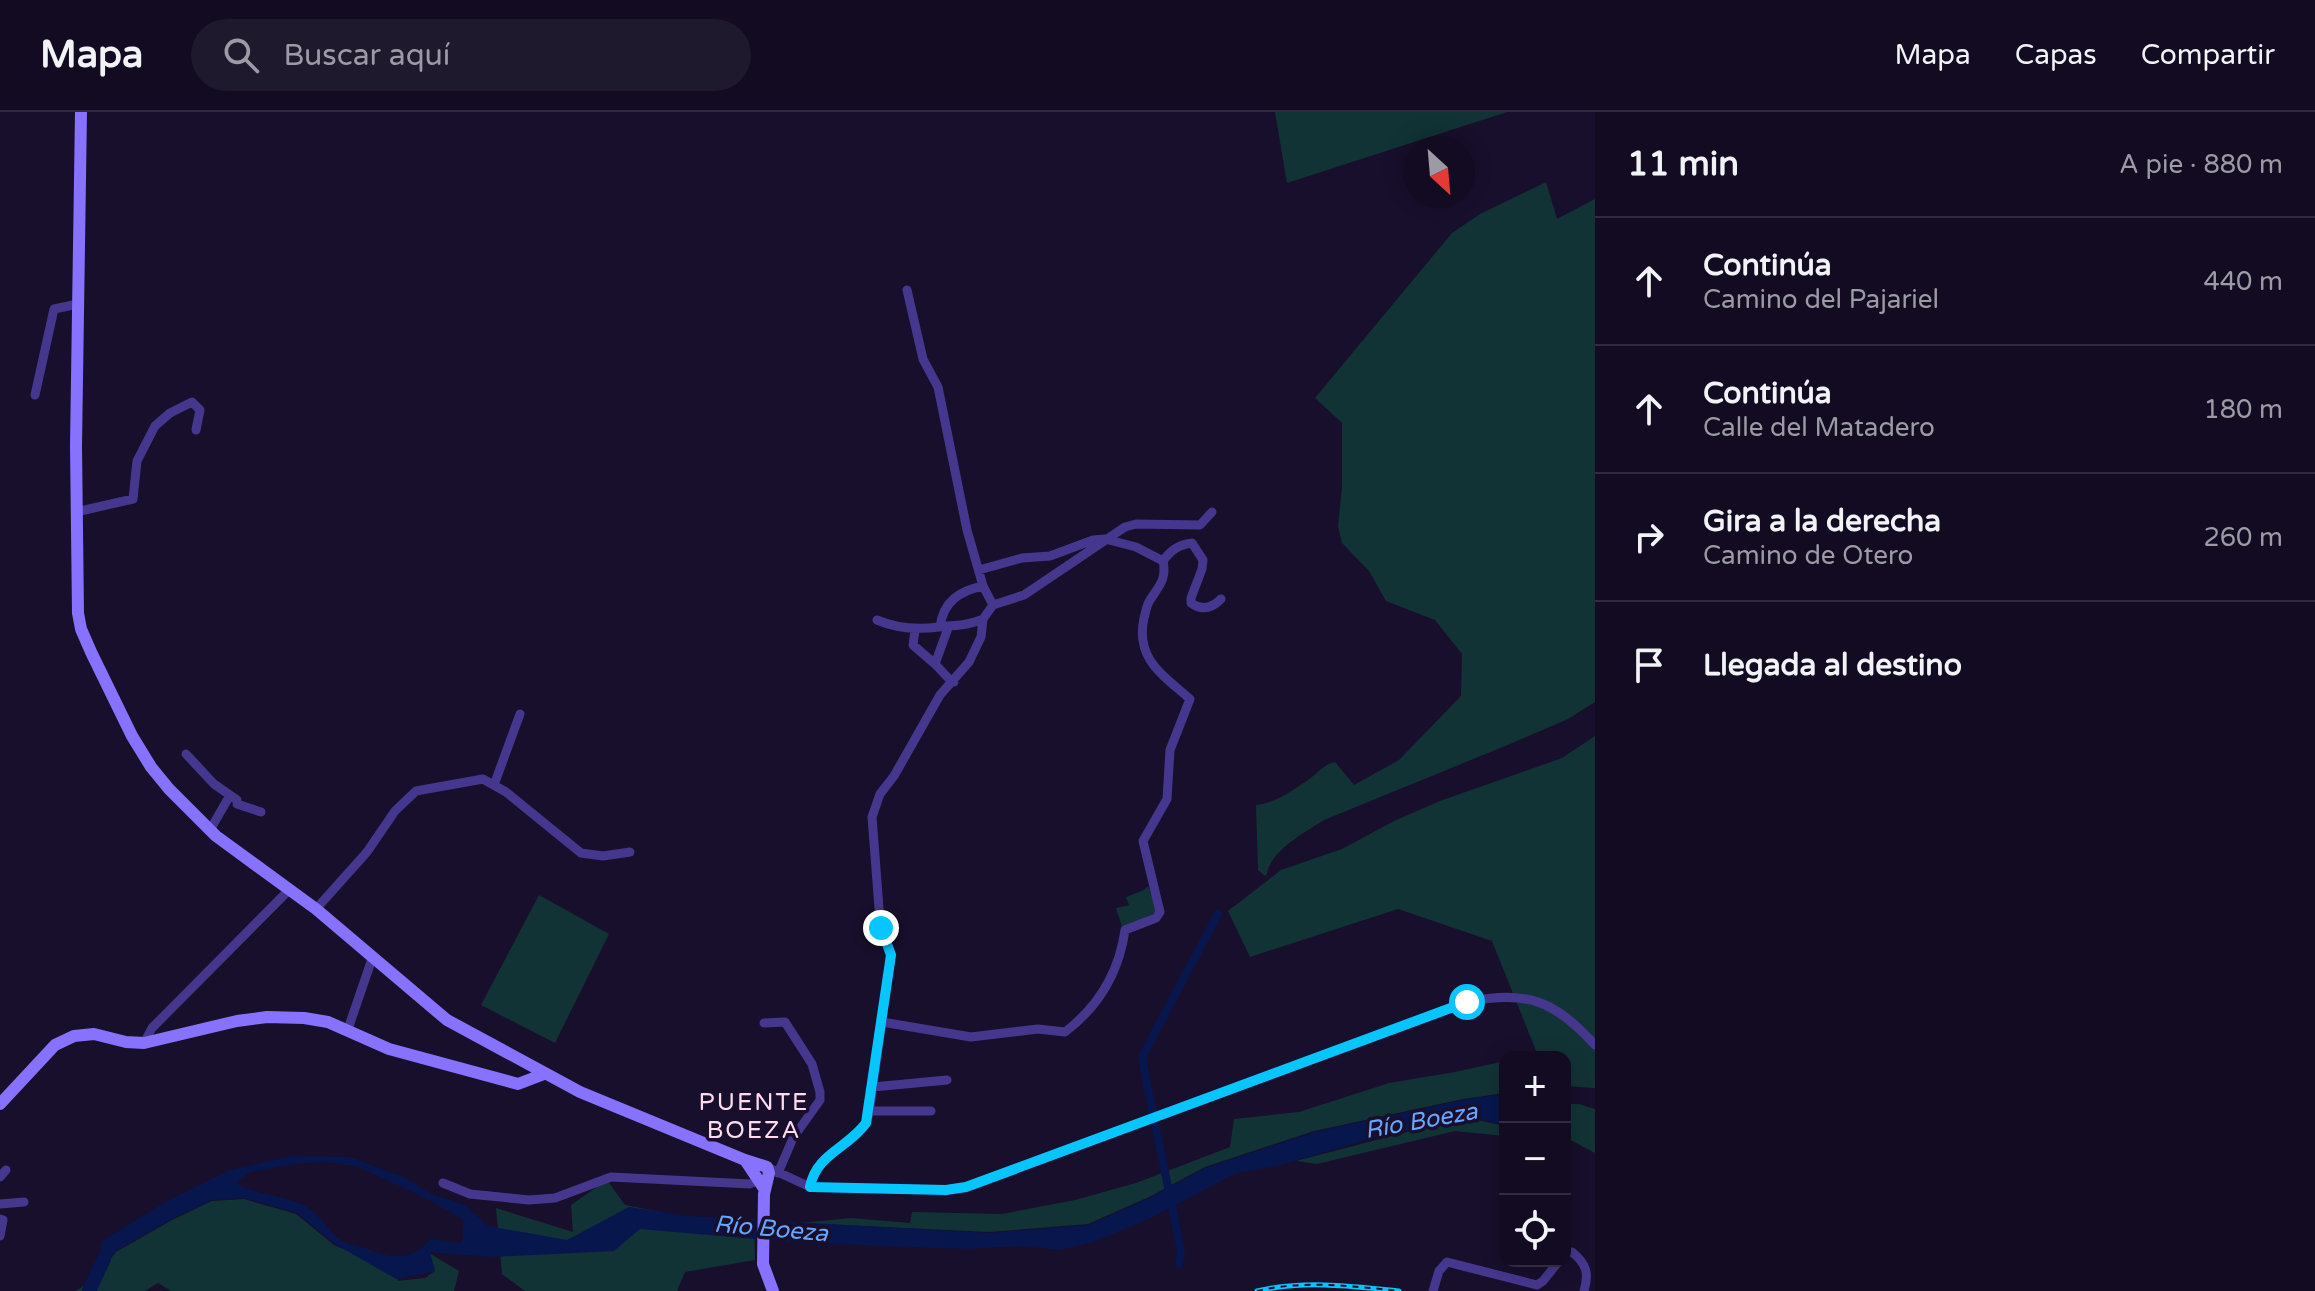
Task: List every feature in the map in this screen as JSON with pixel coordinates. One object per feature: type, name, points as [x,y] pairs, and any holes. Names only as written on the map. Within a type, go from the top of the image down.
[{"type":"street","points":[[81,112],[76,512],[78,613],[91,652],[132,736],[151,767],[184,806],[210,830],[316,909],[447,1020],[535,1078],[580,1092],[760,1176],[810,1187],[946,1190],[966,1187],[1467,1002],[1489,997],[1523,998],[1550,1005],[1595,1045]]},
{"type":"street","points":[[907,290],[923,359],[938,387],[967,530],[983,586],[993,605]]},
{"type":"street","points":[[35,395],[54,309],[78,304]]},
{"type":"street","points":[[76,512],[133,499],[137,461],[155,426],[170,413],[192,402],[200,410],[196,430]]},
{"type":"street","points":[[877,620],[892,627],[915,630],[974,623],[983,619],[993,605],[1024,595],[1105,539],[1136,524],[1200,525],[1212,512]]},
{"type":"street","points":[[979,570],[1022,558],[1050,556],[1081,543],[1105,539],[1136,547],[1163,561]]},
{"type":"street","points":[[882,1022],[971,1037],[1038,1029],[1065,1032],[1084,1017],[1111,981],[1125,930],[1156,918],[1160,912],[1143,841],[1167,799],[1170,750],[1190,699],[1150,662],[1142,646],[1142,628],[1148,603],[1161,587],[1163,561],[1170,551],[1182,544],[1192,543],[1203,560],[1191,603],[1198,608],[1209,607],[1221,599]]},
{"type":"street","points":[[935,664],[946,605],[983,586]]},
{"type":"street","points":[[810,1187],[816,1168],[857,1135],[866,1123],[869,1111],[891,955],[880,921],[872,817],[880,794],[894,776],[940,695],[954,682],[977,648],[983,619]]},
{"type":"street","points":[[915,630],[913,645],[954,682]]},
{"type":"street","points":[[494,785],[520,714]]},
{"type":"street","points":[[186,754],[214,784],[237,800],[237,804],[261,812]]},
{"type":"street","points":[[316,909],[367,852],[395,811],[416,791],[483,779],[506,792],[581,853],[603,856],[630,852]]},
{"type":"street","points":[[210,830],[229,797]]},
{"type":"street","points":[[144,1043],[152,1028],[289,890]]},
{"type":"street","points":[[348,1029],[377,959]]},
{"type":"street","points":[[0,1104],[55,1045],[83,1034],[144,1043],[267,1017],[317,1019],[348,1029],[389,1049],[518,1084],[535,1078]]},
{"type":"street","points":[[764,1023],[785,1022],[812,1064],[820,1092],[820,1100],[793,1138],[760,1176],[763,1264],[773,1291]]},
{"type":"street","points":[[873,1087],[947,1080]]},
{"type":"street","points":[[869,1111],[931,1111]]},
{"type":"street","points":[[443,1183],[470,1194],[529,1200],[555,1198],[611,1177],[760,1176]]},
{"type":"street","points":[[0,1204],[24,1202]]},
{"type":"street","points":[[0,1219],[3,1220],[0,1236]]},
{"type":"street","points":[[1571,1252],[1586,1269],[1588,1276],[1584,1291]]},
{"type":"street","points":[[1433,1291],[1439,1271],[1447,1262],[1537,1285],[1554,1267]]},
{"type":"green space","points":[[1275,112],[1507,112],[1433,136],[1403,136],[1403,146],[1287,183]]},
{"type":"green space","points":[[1546,182],[1557,219],[1595,199],[1595,702],[1568,719],[1324,820],[1281,850],[1265,876],[1258,870],[1256,805],[1283,796],[1335,762],[1354,785],[1399,760],[1461,696],[1462,654],[1435,620],[1386,601],[1369,571],[1342,543],[1338,526],[1342,487],[1342,423],[1315,398],[1452,233],[1480,214]]},
{"type":"green space","points":[[1595,736],[1595,1088],[1571,1086],[1571,1051],[1536,1051],[1492,941],[1398,909],[1250,957],[1228,911],[1281,870],[1342,849],[1440,801],[1562,758]]},
{"type":"green space","points":[[1148,886],[1158,911],[1122,927],[1116,908],[1129,905],[1126,897]]},
{"type":"green space","points":[[539,895],[609,934],[555,1043],[481,1005]]},
{"type":"green space","points":[[1499,1062],[1499,1094],[1314,1131],[1205,1167],[1149,1197],[1088,1224],[989,1232],[800,1223],[851,1218],[910,1223],[912,1212],[1002,1214],[1075,1200],[1136,1183],[1230,1147],[1234,1119],[1299,1112],[1389,1083]]},
{"type":"green space","points":[[1571,1104],[1595,1109],[1595,1153],[1571,1140]]},
{"type":"green space","points":[[1464,1117],[1499,1125],[1499,1135],[1455,1131],[1317,1164],[1296,1161]]},
{"type":"green space","points":[[607,1180],[625,1205],[691,1218],[754,1219],[755,1260],[685,1272],[677,1291],[525,1291],[502,1274],[496,1208],[573,1232],[571,1205]]},
{"type":"green space","points":[[244,1199],[296,1214],[334,1245],[395,1271],[398,1281],[425,1278],[435,1271],[429,1253],[459,1271],[454,1291],[171,1291],[158,1283],[145,1291],[76,1291],[96,1277],[116,1252],[172,1220],[212,1201]]},
{"type":"water","points":[[1499,1095],[1499,1124],[1464,1116],[1277,1166],[1236,1173],[1145,1221],[1090,1243],[1059,1250],[1024,1246],[967,1249],[802,1243],[640,1229],[614,1251],[492,1257],[430,1252],[435,1271],[396,1279],[335,1244],[297,1213],[244,1198],[212,1200],[172,1219],[116,1251],[95,1276],[102,1241],[167,1201],[230,1170],[291,1156],[350,1157],[406,1178],[431,1194],[465,1205],[488,1226],[567,1240],[629,1207],[689,1216],[989,1233],[1089,1225],[1205,1168],[1315,1132]],"holes":[[[323,1162],[356,1166],[463,1219],[463,1239],[460,1243],[430,1239],[423,1247],[406,1255],[380,1253],[340,1240],[301,1204],[236,1183],[250,1172]]]},
{"type":"waterway","points":[[1179,1264],[1181,1251],[1143,1055],[1218,914]]},
{"type":"waterway","name":"Río Boeza","points":[[89,1291],[104,1259]]},
{"type":"railway","points":[[1257,1291],[1310,1285],[1399,1291]]},
{"type":"district","name":"PUENTE BOEZA","points":[[754,1116]]},
{"type":"route","points":[[881,928],[891,955],[869,1114],[857,1135],[816,1168],[810,1187],[946,1190],[966,1187],[1467,1002]]}]
